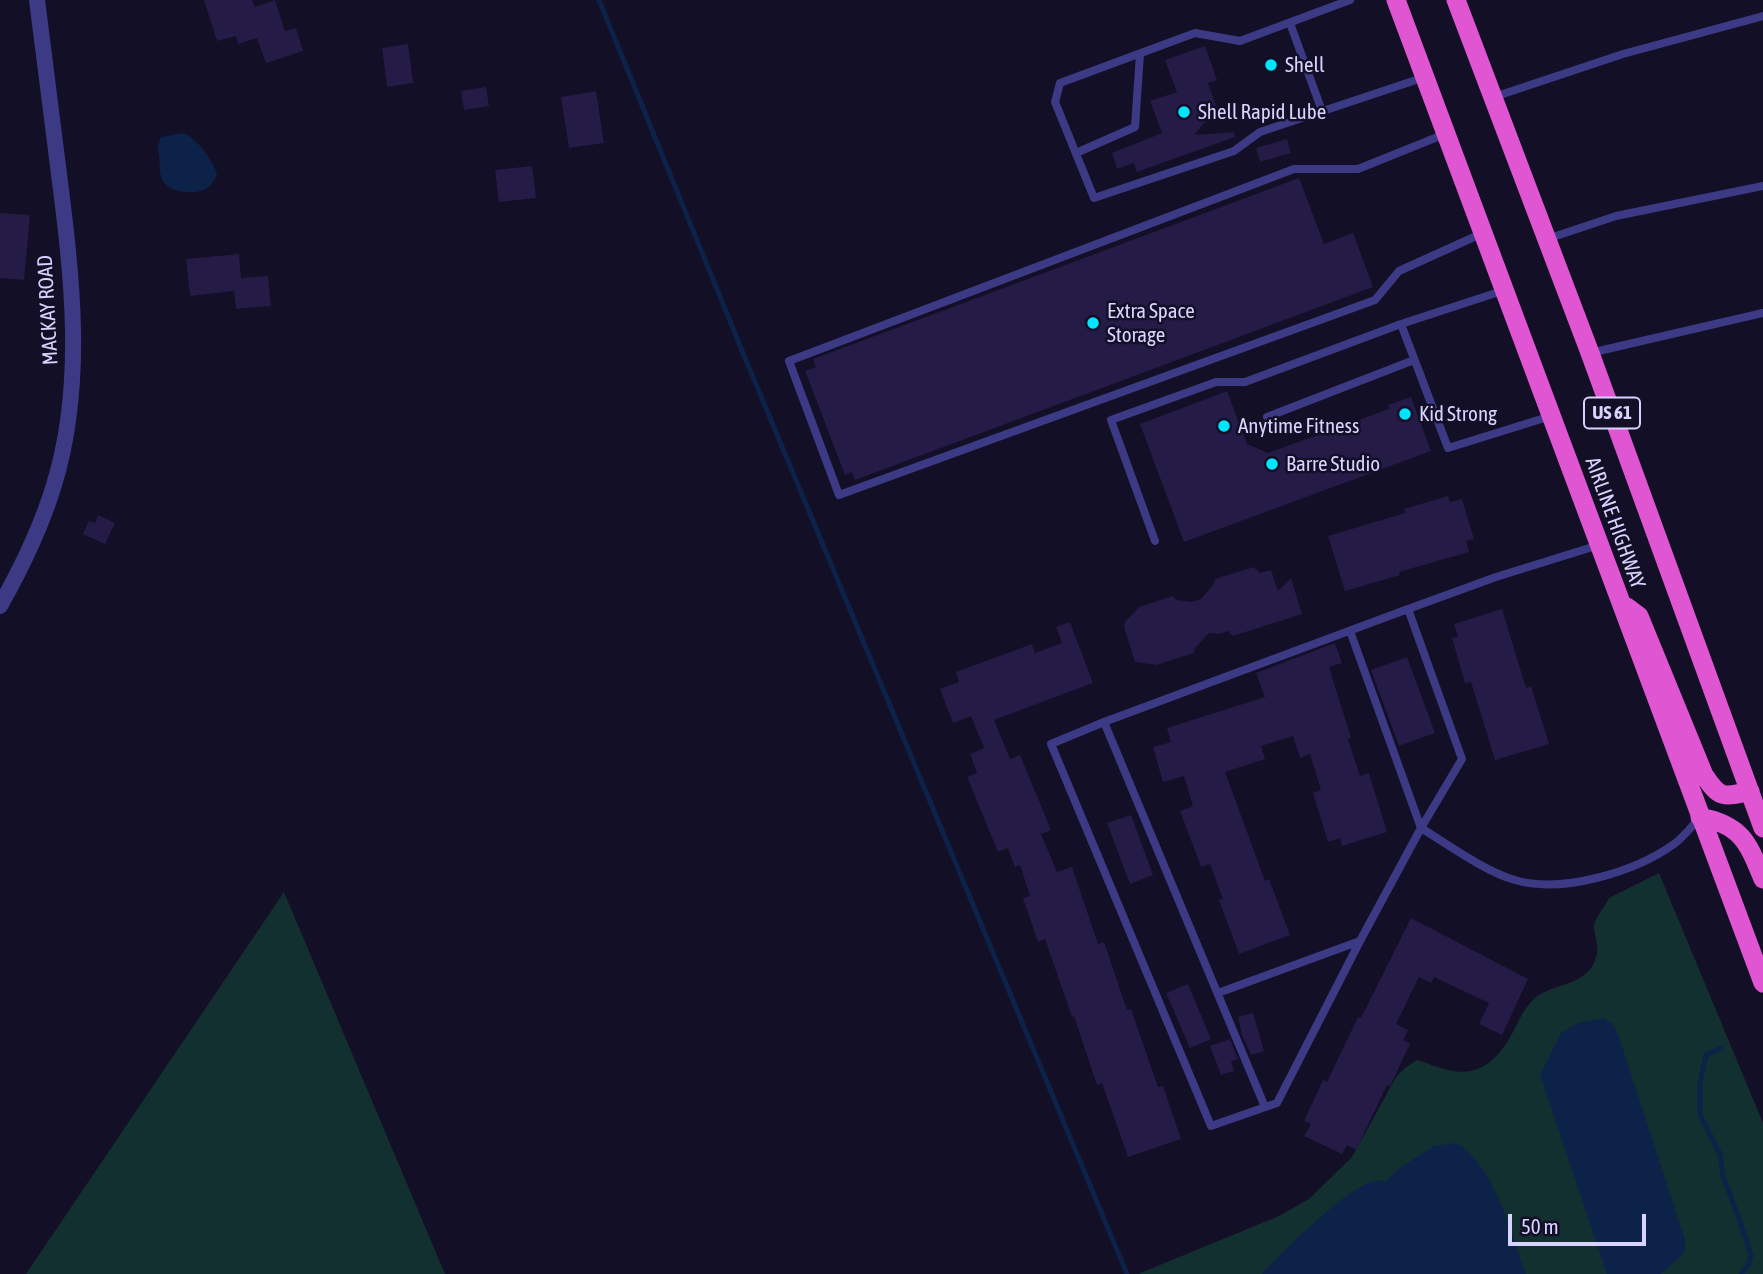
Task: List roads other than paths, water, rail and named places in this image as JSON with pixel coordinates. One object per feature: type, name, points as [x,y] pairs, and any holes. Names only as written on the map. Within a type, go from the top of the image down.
[{"type":"highway","name":"AIRLINE HIGHWAY","points":[[1396,0],[1763,982]]},
{"type":"highway","name":"AIRLINE HIGHWAY","points":[[1456,0],[1590,353],[1763,828]]},
{"type":"highway","points":[[1620,603],[1639,616],[1704,775],[1715,792],[1726,797],[1750,792]]},
{"type":"highway","points":[[1700,817],[1727,824],[1746,839],[1763,880]]},
{"type":"street","name":"MACKAY ROAD","points":[[0,606],[40,527],[55,482],[65,437],[73,369],[73,325],[64,214],[37,0]]},
{"type":"lane","points":[[1350,0],[1240,41],[1195,33],[1060,83],[1055,102],[1094,198],[1234,151],[1260,132],[1425,77]]},
{"type":"lane","points":[[1492,97],[1623,54],[1763,16]]},
{"type":"lane","points":[[1290,23],[1322,111]]},
{"type":"lane","points":[[1076,153],[1135,127],[1140,54]]},
{"type":"lane","points":[[1446,134],[1358,169],[1294,169],[789,361],[839,495],[1375,300],[1399,271],[1483,233]]},
{"type":"lane","points":[[1547,239],[1616,216],[1763,186]]},
{"type":"lane","points":[[1155,541],[1111,420],[1216,382],[1245,382],[1401,324],[1504,290]]},
{"type":"lane","points":[[1590,353],[1763,313]]},
{"type":"lane","points":[[1401,324],[1448,448],[1551,416]]},
{"type":"lane","points":[[1268,417],[1414,360]]},
{"type":"lane","points":[[1408,609],[1462,759],[1360,941],[1277,1103],[1211,1126],[1051,744],[1104,722],[1408,609],[1496,577],[1599,545]]},
{"type":"lane","points":[[1350,631],[1421,828],[1471,859],[1515,881],[1561,885],[1616,872],[1648,860],[1676,843],[1700,817]]},
{"type":"lane","points":[[1104,722],[1265,1107]]},
{"type":"lane","points":[[1218,993],[1360,941]]},
{"type":"water","points":[[183,133],[204,151],[217,175],[206,189],[201,191],[189,192],[171,188],[161,177],[157,147],[161,137]]},
{"type":"water","points":[[1604,1018],[1613,1024],[1618,1034],[1686,1243],[1683,1254],[1661,1274],[1607,1274],[1540,1075],[1561,1033],[1578,1023]]},
{"type":"water","points":[[1457,1143],[1470,1153],[1491,1184],[1526,1274],[1262,1274],[1316,1221],[1349,1194],[1375,1181],[1385,1182],[1401,1167],[1434,1146]]},
{"type":"waterway","points":[[599,0],[743,353],[1127,1274]]},
{"type":"waterway","points":[[1721,1048],[1706,1055],[1700,1083],[1700,1115],[1720,1154],[1723,1176],[1751,1255],[1748,1266],[1741,1274]]},
{"type":"place","name":"Shell","points":[[1271,65]]},
{"type":"place","name":"Shell Rapid Lube","points":[[1184,112]]},
{"type":"place","name":"Extra Space Storage","points":[[1093,323]]},
{"type":"place","name":"Kid Strong","points":[[1405,414]]},
{"type":"place","name":"Anytime Fitness","points":[[1224,426]]},
{"type":"place","name":"Barre Studio","points":[[1272,464]]}]
